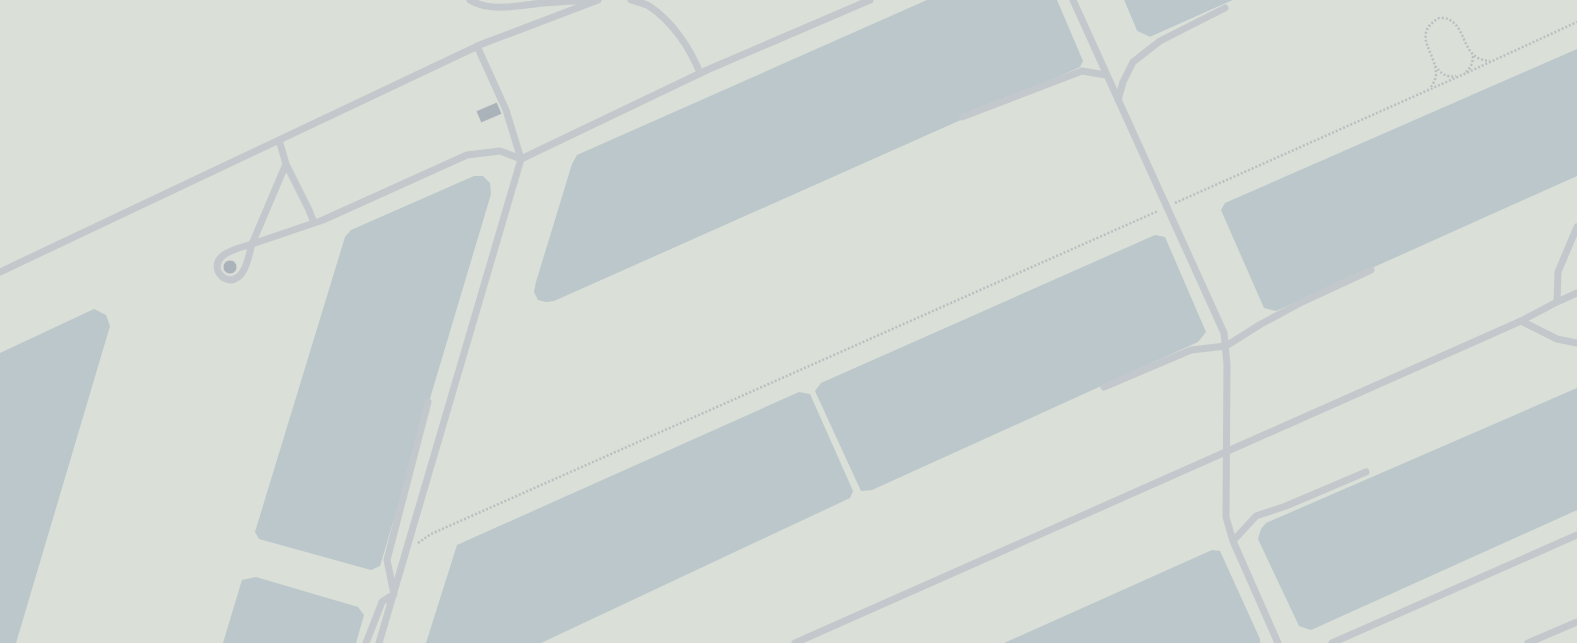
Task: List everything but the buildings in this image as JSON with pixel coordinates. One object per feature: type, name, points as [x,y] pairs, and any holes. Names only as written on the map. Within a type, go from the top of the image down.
[{"type":"lane","points":[[470,0],[475,3],[505,8],[542,3],[589,0]]},
{"type":"lane","points":[[0,272],[477,46],[598,0]]},
{"type":"lane","points":[[631,0],[650,3],[670,24],[693,56],[700,73]]},
{"type":"lane","points":[[286,164],[252,244],[242,273],[239,277],[230,280],[221,276],[218,273],[217,265],[220,257],[235,249],[252,244],[314,223],[467,155],[500,151],[521,159],[700,73],[870,0]]},
{"type":"lane","points":[[1073,0],[1224,333],[1227,364],[1226,518],[1233,541],[1278,643]]},
{"type":"lane","points":[[1118,100],[1122,82],[1133,62],[1160,41],[1225,8]]},
{"type":"lane","points":[[379,643],[521,159],[506,110],[477,46]]},
{"type":"lane","points":[[962,117],[1082,72],[1106,75]]},
{"type":"lane","points":[[279,140],[286,164],[314,223]]},
{"type":"lane","points":[[1557,302],[1558,272],[1577,227]]},
{"type":"lane","points":[[1104,387],[1191,350],[1226,346],[1261,324],[1302,302],[1371,270]]},
{"type":"lane","points":[[795,643],[1521,321],[1577,293]]},
{"type":"lane","points":[[1521,321],[1557,338],[1577,343]]},
{"type":"lane","points":[[394,594],[387,560],[428,402]]},
{"type":"lane","points":[[1233,541],[1256,516],[1286,506],[1366,472]]},
{"type":"lane","points":[[1332,643],[1577,535]]},
{"type":"lane","points":[[366,643],[382,602],[394,594]]},
{"type":"lane","points":[[1528,643],[1577,622]]},
{"type":"path","points":[[1431,88],[1436,77],[1435,66],[1425,36],[1429,23],[1439,18],[1448,20],[1457,27],[1467,47],[1473,55],[1482,60],[1491,61]]},
{"type":"path","points":[[406,551],[430,534],[1462,75],[1577,22]]},
{"type":"path","points":[[1435,66],[1441,73],[1450,77],[1462,75],[1469,69],[1473,55]]},
{"type":"shaded area","points":[[0,0],[1124,0],[1137,31],[1150,37],[1233,0],[1577,0],[1577,643],[0,643]]},
{"type":"shaded area","points":[[927,0],[1057,0],[1083,61],[1080,67],[554,301],[546,302],[538,300],[534,292],[536,282],[572,164],[577,155]]},
{"type":"shaded area","points":[[1124,0],[1233,0],[1150,37],[1137,31]]},
{"type":"shaded area","points":[[1577,49],[1577,176],[1276,311],[1264,308],[1221,210],[1225,203]]},
{"type":"shaded area","points":[[474,176],[483,176],[490,183],[491,194],[380,566],[371,570],[259,539],[255,532],[345,237],[351,230]]},
{"type":"shaded area","points":[[1155,235],[1165,237],[1206,332],[1198,342],[872,490],[861,491],[815,391],[821,383]]},
{"type":"shaded area","points":[[94,309],[106,315],[110,326],[16,643],[0,643],[0,353]]},
{"type":"shaded area","points":[[1577,388],[1577,510],[1311,630],[1299,626],[1258,539],[1261,529],[1266,523]]},
{"type":"shaded area","points":[[799,392],[810,394],[853,491],[850,498],[541,643],[426,643],[457,545]]},
{"type":"shaded area","points":[[1212,550],[1220,551],[1260,639],[1260,643],[1004,643]]},
{"type":"shaded area","points":[[256,577],[358,607],[364,615],[356,643],[223,643],[242,580]]}]
